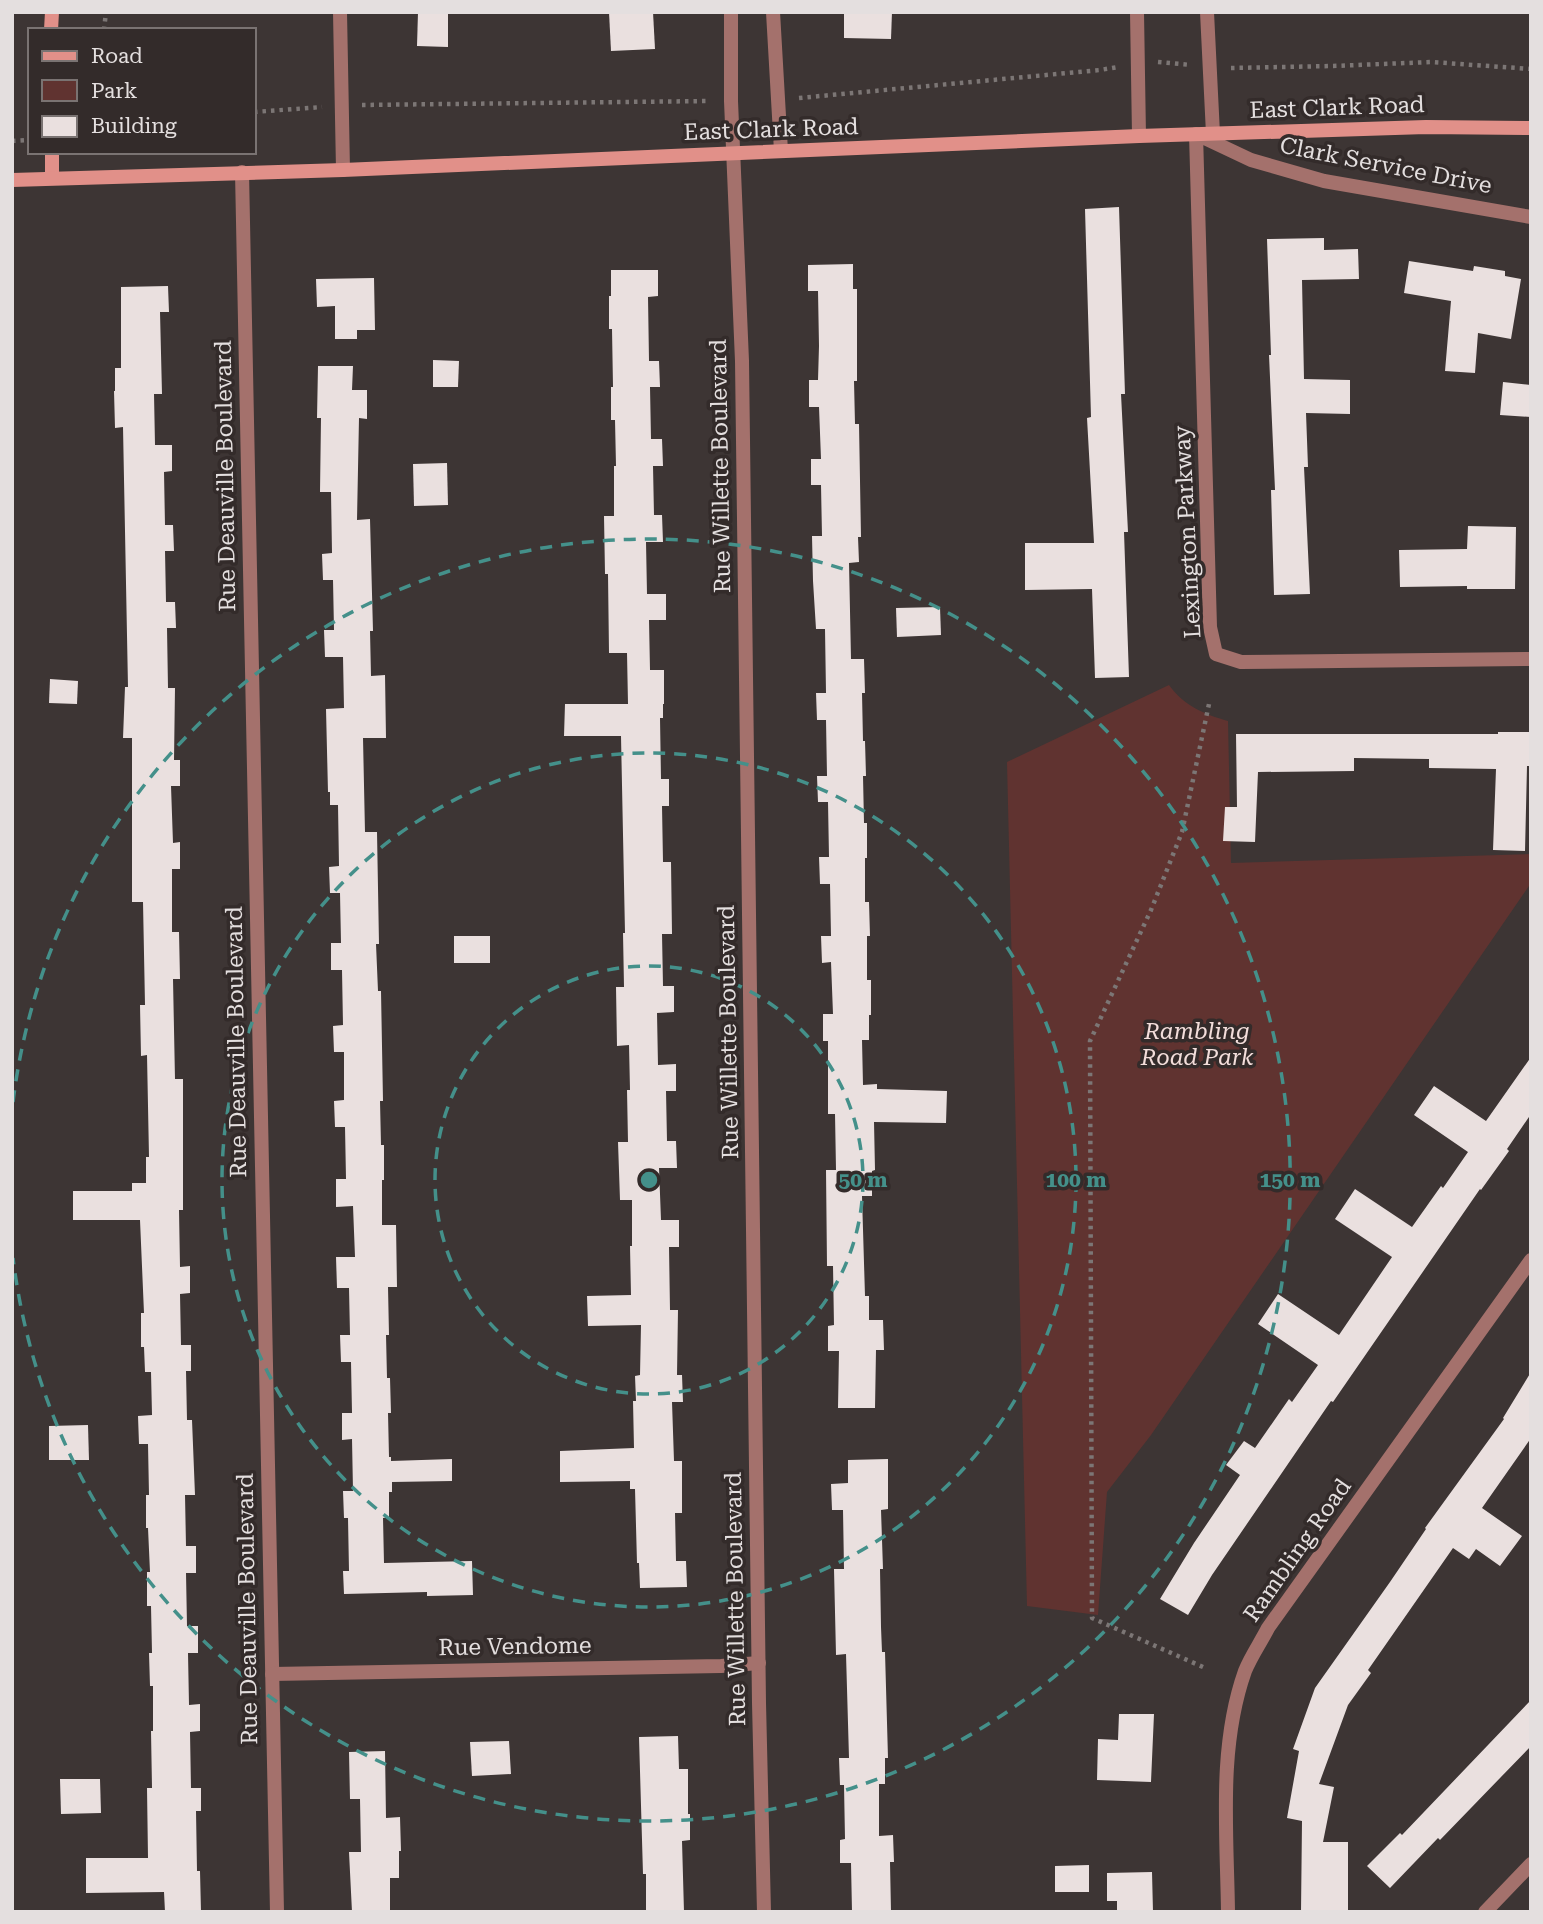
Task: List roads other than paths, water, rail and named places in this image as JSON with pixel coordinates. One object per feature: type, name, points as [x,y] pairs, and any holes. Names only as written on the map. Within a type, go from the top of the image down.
[{"type":"main road","name":"East Clark Road","points":[[12,180],[343,170],[1196,134],[1426,127],[1531,128]]},
{"type":"main road","points":[[52,154],[52,178]]},
{"type":"street","points":[[340,12],[343,170]]},
{"type":"street","name":"Rue Willette Boulevard","points":[[731,12],[732,153],[742,361],[764,1912]]},
{"type":"street","points":[[773,12],[781,151]]},
{"type":"street","points":[[1137,12],[1139,136]]},
{"type":"street","points":[[1206,12],[1213,134]]},
{"type":"street","name":"Clark Service Drive","points":[[1196,134],[1251,160],[1324,181],[1531,217]]},
{"type":"street","name":"Lexington Parkway","points":[[1196,134],[1210,627],[1216,654],[1241,662],[1531,659]]},
{"type":"street","name":"Rue Deauville Boulevard","points":[[242,172],[277,1912]]},
{"type":"street","name":"Rambling Road","points":[[1228,1912],[1227,1781],[1232,1722],[1246,1669],[1268,1628],[1531,1260]]},
{"type":"street","name":"Rue Vendome","points":[[272,1674],[721,1666],[759,1663]]},
{"type":"street","points":[[1485,1912],[1531,1864]]},
{"type":"park label","name":"Rambling Road Park","points":[[1197,1044]]}]
